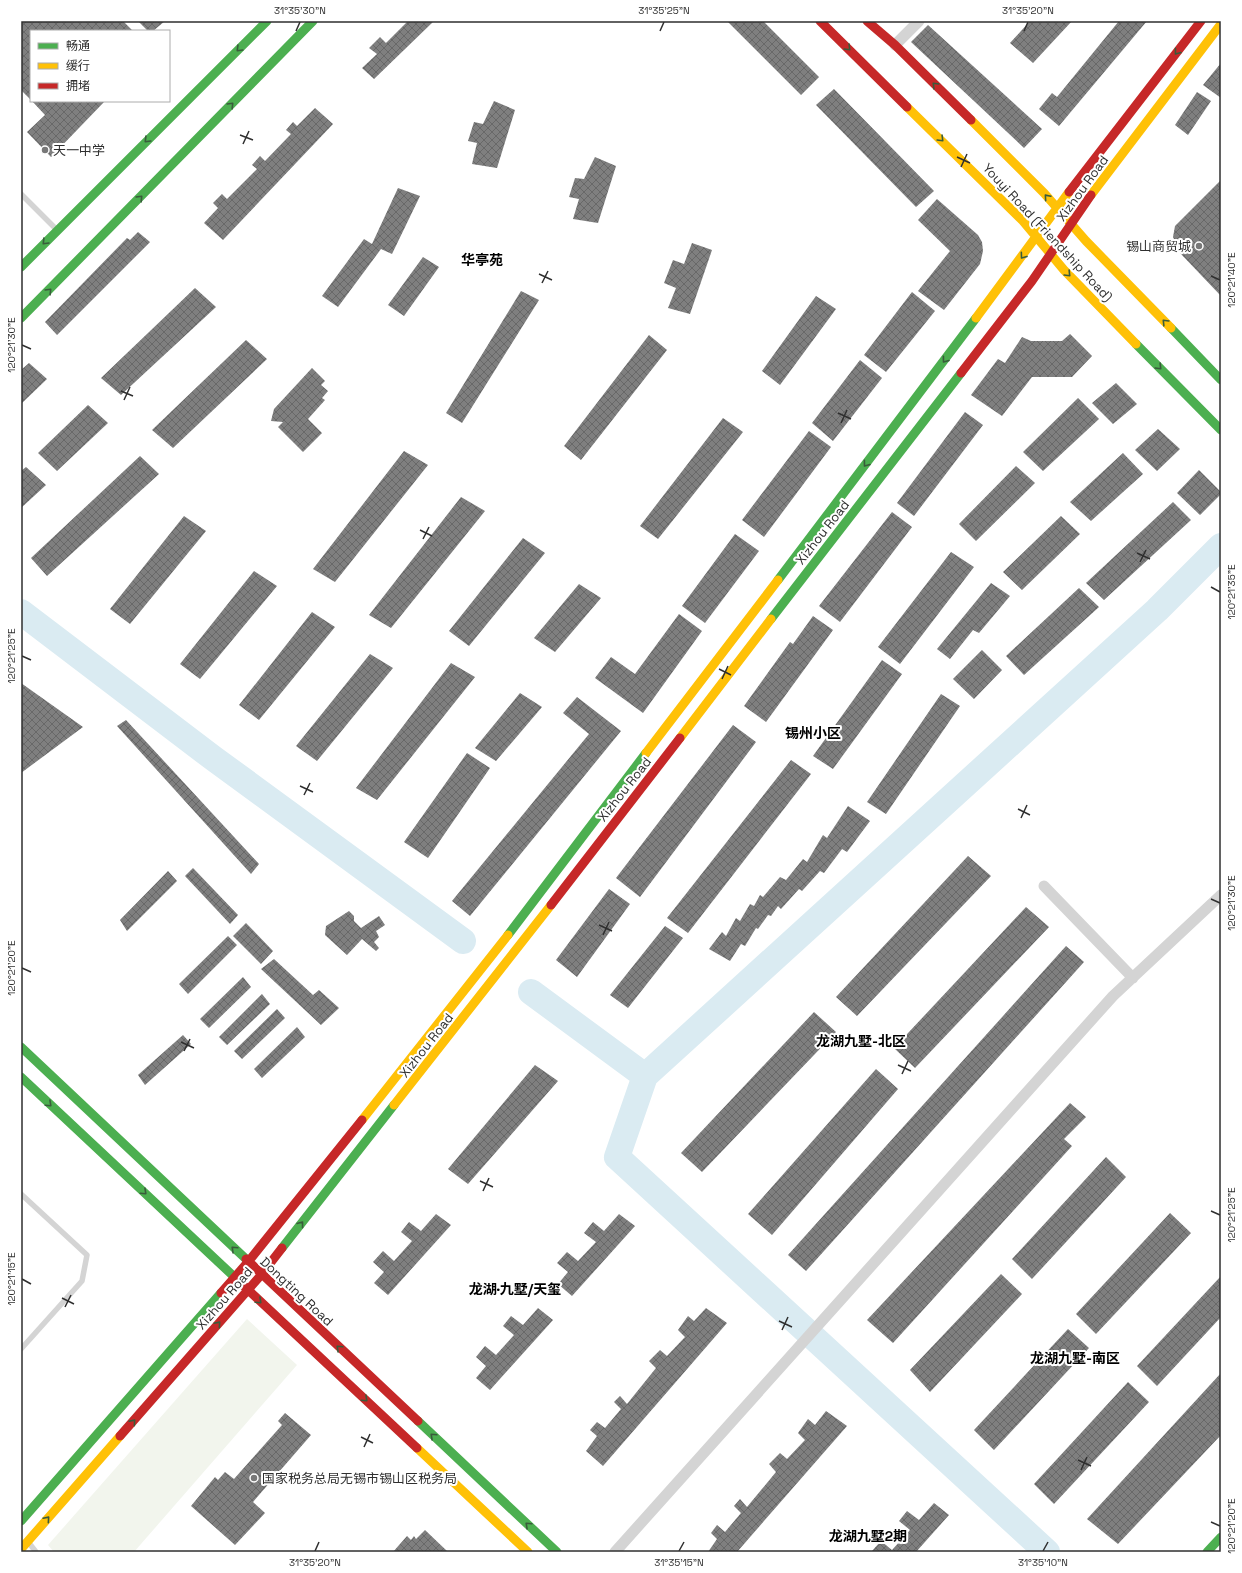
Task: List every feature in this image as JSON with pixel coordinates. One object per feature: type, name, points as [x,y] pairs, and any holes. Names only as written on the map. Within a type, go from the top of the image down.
[{"type":"street","points":[[23,262],[267,21]]},
{"type":"street","points":[[21,318],[314,21]]},
{"type":"street","name":"Youyi Road (Friendship Road)","points":[[820,21],[1023,220],[1064,270],[1221,430]]},
{"type":"street","name":"Youyi Road (Friendship Road)","points":[[867,21],[895,46],[1044,193],[1071,224],[1221,380]]},
{"type":"street","points":[[895,46],[919,21]]},
{"type":"street","name":"Xizhou Road","points":[[21,1521],[248,1262],[477,976],[1201,21]]},
{"type":"street","name":"Xizhou Road","points":[[21,1549],[261,1275],[487,988],[1027,287],[1092,193],[1221,24]]},
{"type":"street","points":[[1044,886],[1133,978]]},
{"type":"street","points":[[615,1552],[1113,996],[1221,896]]},
{"type":"street","name":"Dongting Road","points":[[21,1048],[557,1552]]},
{"type":"street","points":[[21,1077],[528,1552]]},
{"type":"street","points":[[1207,1552],[1221,1537]]},
{"type":"lane","points":[[21,194],[57,230]]},
{"type":"lane","points":[[21,1194],[87,1255],[82,1281],[21,1349]]},
{"type":"lane","points":[[27,1542],[36,1552]]},
{"type":"shaded area","points":[[247,1319],[297,1365],[134,1552],[54,1552],[48,1545]]},
{"type":"building","points":[[21,21],[123,21],[132,30],[30,30],[30,99],[21,90]]},
{"type":"building","points":[[138,21],[165,21],[154,30],[147,30]]},
{"type":"building","points":[[408,21],[434,21],[374,79],[362,68],[377,54],[369,48],[380,37],[386,43]]},
{"type":"building","points":[[727,21],[763,21],[819,77],[801,95]]},
{"type":"building","points":[[1030,21],[1072,21],[1033,63],[1010,43]]},
{"type":"building","points":[[1119,21],[1147,21],[1059,126],[1039,109],[1052,93],[1057,97]]},
{"type":"building","points":[[928,25],[1042,129],[1024,148],[911,42]]},
{"type":"building","points":[[1221,63],[1221,98],[1203,85]]},
{"type":"building","points":[[834,89],[934,191],[916,207],[816,105]]},
{"type":"building","points":[[1197,92],[1211,101],[1188,135],[1175,125]]},
{"type":"building","points":[[494,101],[515,110],[497,168],[472,164],[477,143],[468,141],[474,122],[483,124]]},
{"type":"building","points":[[33,102],[104,102],[51,157],[27,132],[45,115]]},
{"type":"building","points":[[315,108],[333,124],[223,240],[204,223],[218,208],[213,203],[222,194],[227,199],[257,169],[252,165],[260,156],[265,161],[291,134],[286,130],[293,122],[297,126]]},
{"type":"building","points":[[595,157],[616,166],[598,223],[573,219],[579,199],[569,197],[575,178],[584,179]]},
{"type":"building","name":"锡山商贸城","points":[[1221,180],[1221,296],[1181,254],[1173,237],[1175,226]]},
{"type":"building","points":[[398,188],[420,196],[392,254],[381,249],[338,307],[322,296],[364,239],[372,244]]},
{"type":"building","points":[[937,199],[978,235],[982,242],[983,251],[980,264],[944,310],[918,291],[950,251],[918,220]]},
{"type":"building","points":[[138,232],[150,242],[57,335],[45,322],[127,238],[130,240]]},
{"type":"building","points":[[692,243],[712,250],[690,314],[668,308],[676,288],[664,283],[673,260],[684,264]]},
{"type":"building","points":[[423,257],[439,267],[404,316],[388,305]]},
{"type":"building","points":[[195,288],[216,307],[121,395],[101,378]]},
{"type":"building","points":[[521,291],[539,300],[462,423],[446,413]]},
{"type":"building","points":[[912,292],[935,311],[886,372],[864,355]]},
{"type":"building","points":[[816,296],[836,309],[780,385],[762,371]]},
{"type":"building","points":[[1070,334],[1092,356],[1072,377],[1032,377],[1002,416],[971,395],[998,359],[1005,363],[1022,337],[1031,341],[1062,341]]},
{"type":"building","points":[[649,335],[667,350],[581,460],[564,446]]},
{"type":"building","points":[[246,340],[267,359],[173,448],[152,430]]},
{"type":"building","points":[[860,360],[882,378],[833,441],[812,423]]},
{"type":"building","points":[[29,363],[47,379],[21,404],[21,370]]},
{"type":"building","points":[[312,368],[325,381],[321,385],[328,391],[322,398],[325,400],[308,419],[322,433],[303,452],[278,427],[283,422],[271,421],[274,409]]},
{"type":"building","points":[[1116,383],[1137,404],[1113,424],[1092,403]]},
{"type":"building","points":[[1078,398],[1099,419],[1043,471],[1023,452]]},
{"type":"building","points":[[88,405],[108,423],[57,471],[38,453]]},
{"type":"building","points":[[965,412],[983,425],[914,516],[897,503]]},
{"type":"building","points":[[723,418],[743,432],[658,539],[640,526]]},
{"type":"building","points":[[1158,429],[1180,449],[1157,471],[1135,450]]},
{"type":"building","points":[[809,431],[831,447],[764,537],[742,520]]},
{"type":"building","points":[[404,451],[428,465],[335,582],[313,569]]},
{"type":"building","points":[[1123,453],[1143,474],[1091,521],[1070,502]]},
{"type":"building","points":[[140,456],[159,474],[47,576],[31,558]]},
{"type":"building","points":[[1016,466],[1035,483],[976,541],[959,524]]},
{"type":"building","points":[[26,467],[46,485],[21,508],[21,471]]},
{"type":"building","points":[[1199,470],[1221,492],[1221,494],[1200,515],[1177,493]]},
{"type":"building","points":[[461,497],[485,511],[391,628],[369,615]]},
{"type":"building","points":[[1173,502],[1191,520],[1104,600],[1086,583]]},
{"type":"building","points":[[892,512],[912,527],[840,622],[819,606]]},
{"type":"building","points":[[184,516],[206,531],[130,624],[110,609]]},
{"type":"building","points":[[1061,516],[1080,534],[1022,590],[1003,572]]},
{"type":"building","points":[[735,534],[759,551],[705,623],[682,606]]},
{"type":"building","points":[[523,538],[545,553],[469,646],[449,631]]},
{"type":"building","points":[[951,552],[974,567],[900,664],[878,647]]},
{"type":"building","points":[[254,571],[277,586],[200,679],[180,664]]},
{"type":"building","points":[[991,583],[1010,596],[979,633],[973,630],[950,659],[937,649]]},
{"type":"building","points":[[579,584],[601,598],[555,652],[534,638]]},
{"type":"building","points":[[1079,588],[1099,607],[1024,675],[1006,656]]},
{"type":"building","points":[[312,612],[335,627],[259,720],[239,705]]},
{"type":"building","points":[[679,614],[702,631],[643,713],[595,678],[611,657],[635,674]]},
{"type":"building","points":[[813,616],[833,630],[766,722],[744,706],[790,642],[793,644]]},
{"type":"building","points":[[982,650],[1002,670],[974,699],[953,679]]},
{"type":"building","points":[[370,654],[393,668],[317,761],[296,746]]},
{"type":"building","points":[[882,660],[902,674],[833,769],[813,756]]},
{"type":"building","points":[[451,663],[475,677],[377,800],[356,788]]},
{"type":"building","points":[[21,683],[83,727],[21,773]]},
{"type":"building","points":[[520,693],[542,707],[496,761],[475,748]]},
{"type":"building","points":[[941,694],[960,706],[886,814],[867,802]]},
{"type":"building","points":[[577,697],[621,731],[470,916],[452,901],[589,734],[563,713]]},
{"type":"building","points":[[126,720],[259,864],[251,874],[117,726]]},
{"type":"building","points":[[733,725],[756,742],[640,897],[616,878]]},
{"type":"building","points":[[467,753],[490,768],[428,858],[404,842]]},
{"type":"building","points":[[791,760],[811,774],[688,933],[667,918]]},
{"type":"building","points":[[848,806],[870,821],[847,852],[842,849],[824,873],[820,871],[802,891],[799,889],[781,909],[778,906],[771,916],[768,915],[758,929],[756,928],[745,946],[741,944],[730,961],[709,949],[722,932],[726,936],[736,918],[740,921],[750,904],[754,906],[760,895],[763,897],[780,877],[786,880],[803,859],[807,862],[823,835],[827,838]]},
{"type":"building","points":[[968,856],[991,876],[857,1016],[836,997]]},
{"type":"building","points":[[193,868],[238,915],[230,924],[185,876]]},
{"type":"building","points":[[168,871],[177,881],[127,931],[120,920]]},
{"type":"building","points":[[609,889],[630,904],[577,977],[556,960]]},
{"type":"building","points":[[1026,907],[1049,927],[915,1068],[894,1048]]},
{"type":"building","points":[[349,911],[354,916],[354,921],[361,928],[379,916],[385,925],[376,931],[379,937],[374,942],[379,948],[376,951],[362,939],[347,955],[325,935],[326,926]]},
{"type":"building","points":[[246,923],[273,951],[261,964],[233,936]]},
{"type":"building","points":[[665,926],[683,938],[628,1008],[610,995]]},
{"type":"building","points":[[228,936],[237,945],[188,994],[179,984]]},
{"type":"building","points":[[1066,946],[1084,962],[806,1271],[788,1255]]},
{"type":"building","points":[[274,959],[313,995],[319,990],[339,1008],[321,1025],[261,969]]},
{"type":"building","points":[[243,977],[251,987],[209,1028],[200,1019]]},
{"type":"building","points":[[262,994],[270,1004],[227,1045],[219,1037]]},
{"type":"building","points":[[277,1009],[285,1018],[242,1059],[234,1051]]},
{"type":"building","points":[[814,1012],[836,1032],[702,1172],[681,1153]]},
{"type":"building","points":[[297,1027],[305,1037],[262,1078],[254,1069]]},
{"type":"building","points":[[183,1035],[191,1044],[145,1085],[138,1075]]},
{"type":"building","points":[[535,1065],[558,1081],[468,1184],[448,1169]]},
{"type":"building","points":[[876,1069],[898,1089],[772,1235],[748,1214]]},
{"type":"building","points":[[1070,1103],[1086,1117],[1064,1139],[1072,1146],[893,1343],[867,1320]]},
{"type":"building","points":[[1106,1157],[1126,1177],[1032,1279],[1012,1259]]},
{"type":"building","points":[[1170,1213],[1191,1233],[1096,1334],[1076,1314]]},
{"type":"building","points":[[436,1214],[451,1225],[388,1295],[374,1283],[384,1272],[373,1262],[383,1251],[394,1261],[412,1241],[401,1232],[409,1222],[421,1231]]},
{"type":"building","points":[[619,1214],[635,1226],[572,1296],[558,1284],[568,1272],[557,1263],[567,1252],[578,1261],[596,1242],[584,1233],[593,1222],[604,1231]]},
{"type":"building","points":[[1001,1274],[1022,1294],[930,1392],[910,1370]]},
{"type":"building","points":[[1221,1276],[1221,1317],[1157,1386],[1137,1366]]},
{"type":"building","points":[[538,1308],[553,1320],[490,1390],[476,1378],[486,1366],[476,1357],[485,1346],[496,1355],[514,1335],[503,1326],[511,1316],[523,1325]]},
{"type":"building","points":[[706,1308],[727,1323],[603,1466],[586,1451],[597,1436],[590,1430],[597,1422],[605,1428],[621,1409],[614,1402],[620,1396],[627,1404],[656,1368],[649,1361],[660,1350],[667,1356],[685,1337],[678,1330],[688,1316],[694,1321]]},
{"type":"building","points":[[1068,1329],[1089,1348],[994,1450],[974,1430]]},
{"type":"building","points":[[1221,1373],[1221,1435],[1118,1544],[1087,1519]]},
{"type":"building","points":[[1128,1382],[1149,1402],[1054,1504],[1034,1484]]},
{"type":"building","points":[[826,1411],[847,1426],[737,1552],[708,1552],[717,1539],[711,1533],[717,1525],[725,1532],[741,1513],[734,1506],[740,1499],[747,1507],[776,1472],[769,1464],[780,1453],[787,1459],[805,1440],[798,1433],[808,1419],[815,1425]]},
{"type":"building","name":"国家税务总局无锡市锡山区税务局","points":[[285,1413],[311,1435],[253,1502],[265,1513],[235,1545],[191,1506],[215,1477],[218,1480],[225,1472],[234,1479],[282,1425],[278,1421]]},
{"type":"building","points":[[934,1503],[949,1515],[916,1552],[871,1552],[881,1541],[892,1550],[910,1530],[899,1521],[907,1511],[919,1520]]},
{"type":"building","points":[[425,1530],[448,1552],[393,1552],[407,1536],[411,1540],[414,1536],[416,1539]]},
{"type":"waterway","points":[[531,992],[645,1076],[1157,610],[1221,546]]},
{"type":"waterway","points":[[21,612],[213,758],[463,941]]},
{"type":"waterway","points":[[645,1076],[617,1157],[1047,1552]]},
{"type":"traffic: fast","points":[[21,267],[267,21]]},
{"type":"traffic: fast","points":[[21,318],[313,21]]},
{"type":"traffic: fast","points":[[778,580],[976,318]]},
{"type":"traffic: fast","points":[[1171,328],[1221,380]]},
{"type":"traffic: fast","points":[[1136,344],[1221,430]]},
{"type":"traffic: fast","points":[[771,619],[961,373]]},
{"type":"traffic: fast","points":[[508,935],[646,753]]},
{"type":"traffic: fast","points":[[21,1047],[246,1259]]},
{"type":"traffic: fast","points":[[21,1077],[244,1286]]},
{"type":"traffic: fast","points":[[282,1248],[394,1105]]},
{"type":"traffic: fast","points":[[21,1521],[221,1293]]},
{"type":"traffic: fast","points":[[418,1421],[557,1552]]},
{"type":"traffic: fast","points":[[1207,1552],[1221,1537]]},
{"type":"traffic: slow","points":[[1091,195],[1221,24]]},
{"type":"traffic: slow","points":[[907,107],[1023,221],[1064,270],[1136,344]]},
{"type":"traffic: slow","points":[[971,120],[1044,193],[1086,241],[1171,328]]},
{"type":"traffic: slow","points":[[976,318],[1069,192]]},
{"type":"traffic: slow","points":[[646,753],[778,580]]},
{"type":"traffic: slow","points":[[680,738],[771,619]]},
{"type":"traffic: slow","points":[[394,1105],[551,905]]},
{"type":"traffic: slow","points":[[362,1120],[508,935]]},
{"type":"traffic: slow","points":[[21,1549],[120,1436]]},
{"type":"traffic: slow","points":[[417,1448],[528,1552]]},
{"type":"traffic: jam","points":[[820,21],[907,107]]},
{"type":"traffic: jam","points":[[867,21],[895,45],[971,120]]},
{"type":"traffic: jam","points":[[1069,192],[1201,21]]},
{"type":"traffic: jam","points":[[961,373],[1032,281],[1091,195]]},
{"type":"traffic: jam","points":[[551,905],[680,738]]},
{"type":"traffic: jam","points":[[221,1293],[248,1262],[362,1120]]},
{"type":"traffic: jam","points":[[120,1436],[261,1275],[282,1248]]},
{"type":"traffic: jam","points":[[246,1259],[418,1421]]},
{"type":"traffic: jam","points":[[244,1286],[417,1448]]},
{"type":"place","name":"天一中学","points":[[45,150]]},
{"type":"place","name":"锡山商贸城","points":[[1199,246]]},
{"type":"place","name":"国家税务总局无锡市锡山区税务局","points":[[254,1478]]},
{"type":"district","name":"华亭苑","points":[[482,260]]},
{"type":"district","name":"锡州小区","points":[[813,733]]},
{"type":"district","name":"龙湖九墅-北区","points":[[861,1041]]},
{"type":"district","name":"龙湖·九墅/天玺","points":[[515,1289]]},
{"type":"district","name":"龙湖九墅-南区","points":[[1075,1358]]},
{"type":"district","name":"龙湖九墅2期","points":[[868,1536]]}]
